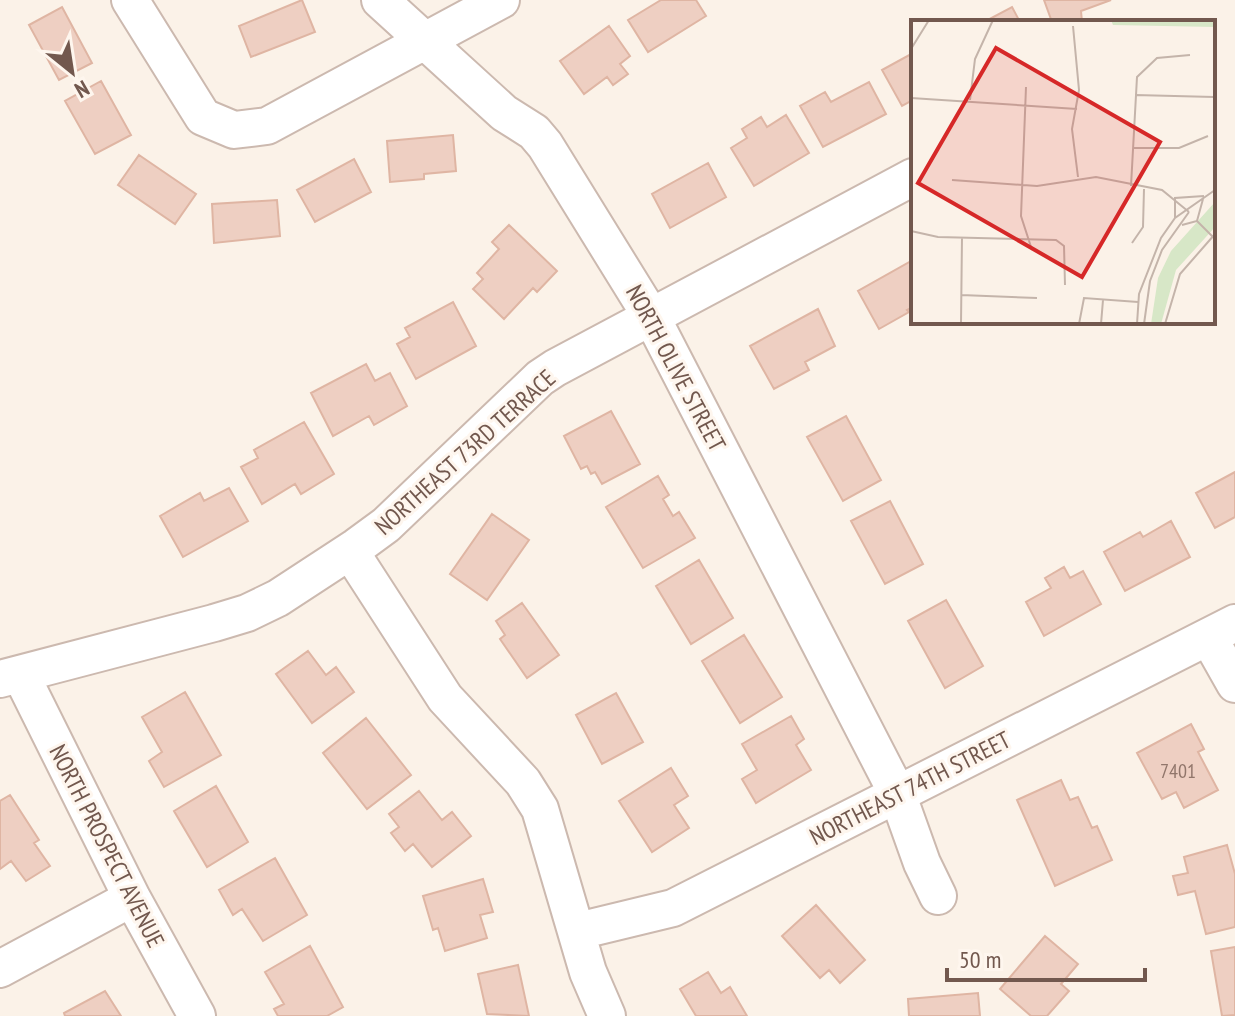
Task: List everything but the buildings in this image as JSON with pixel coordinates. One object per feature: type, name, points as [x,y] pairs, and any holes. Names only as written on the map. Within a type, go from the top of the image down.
[{"type":"street","points":[[130,0],[203,117],[234,130],[267,126],[501,0]]},
{"type":"street","name":"NORTH OLIVE STREET","points":[[380,0],[504,113],[534,132],[545,145],[652,318],[897,793],[922,863],[938,896]]},
{"type":"street","name":"NORTHEAST 73RD TERRACE","points":[[10,677],[247,613],[278,598],[386,525],[540,378],[911,178]]},
{"type":"street","points":[[350,551],[445,698],[523,782],[540,809],[588,972],[607,1016]]},
{"type":"street","points":[[1222,630],[1235,684]]},
{"type":"street","name":"NORTHEAST 74TH STREET","points":[[578,931],[673,908],[1222,630]]},
{"type":"street","name":"NORTH PROSPECT AVENUE","points":[[10,677],[197,1016]]},
{"type":"street","points":[[0,969],[132,898]]}]
